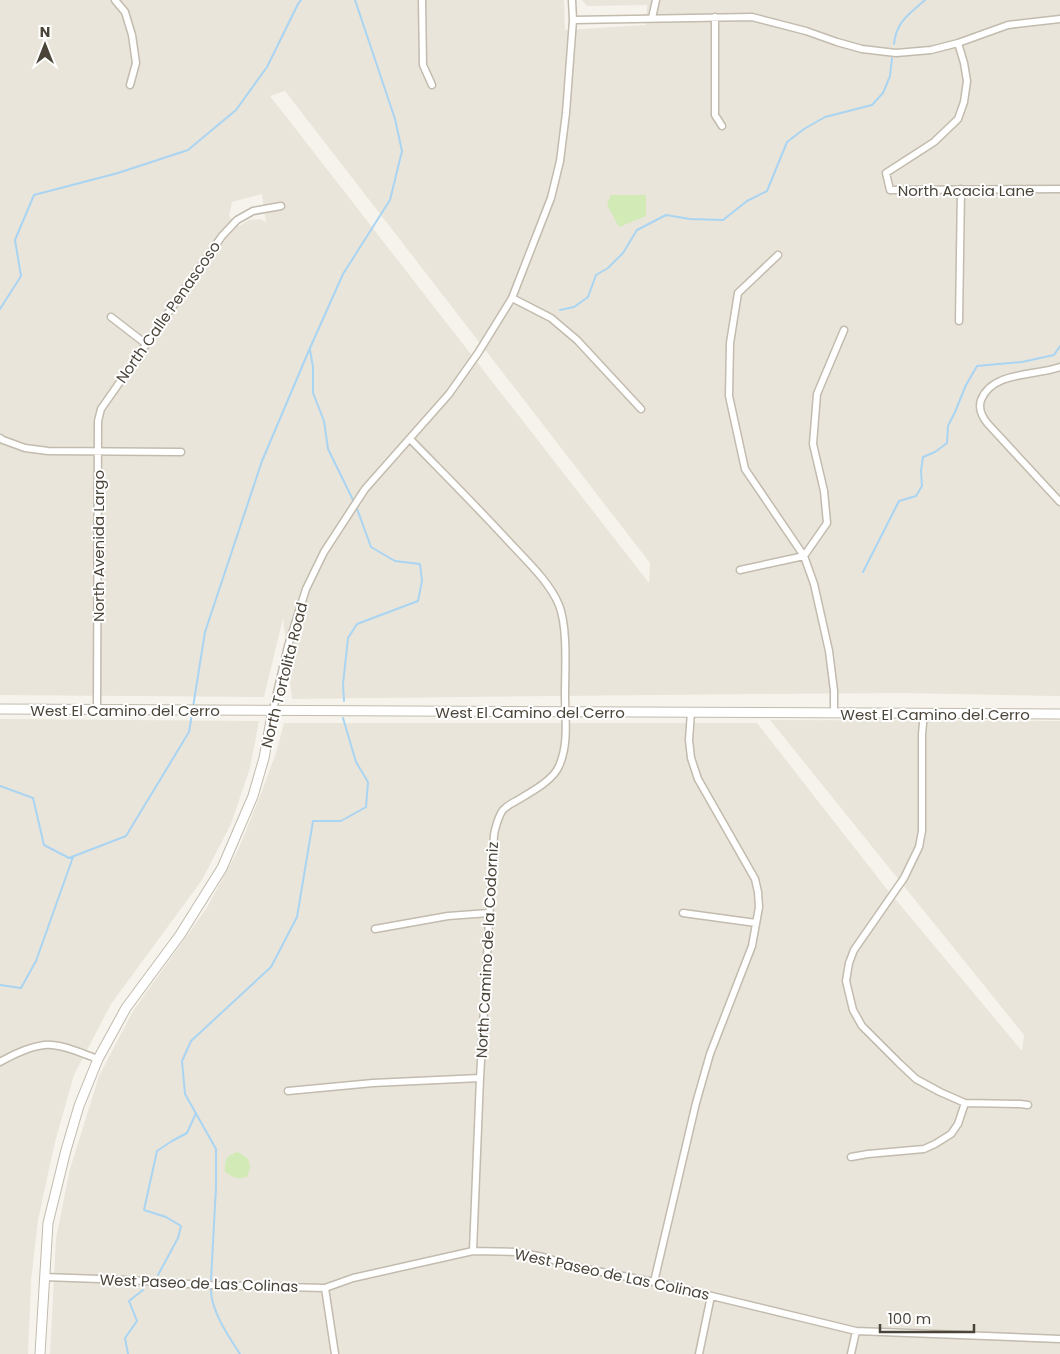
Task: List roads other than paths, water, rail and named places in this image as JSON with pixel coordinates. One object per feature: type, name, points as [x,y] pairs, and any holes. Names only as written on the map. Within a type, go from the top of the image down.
[{"type":"street","points":[[115,0],[126,12],[132,35],[136,63],[130,84]]},
{"type":"street","points":[[422,0],[423,65],[432,85]]},
{"type":"street","name":"North Tortolita Road","points":[[40,1354],[48,1223],[79,1106],[98,1059],[126,1008],[180,935],[222,868],[253,796],[264,758],[288,646],[306,589],[324,552],[365,490],[449,394],[478,353],[512,298],[551,198],[560,160],[566,113],[573,20],[572,0]]},
{"type":"street","points":[[652,18],[656,0]]},
{"type":"street","points":[[714,17],[716,115],[722,126]]},
{"type":"street","points":[[573,20],[752,17],[806,31],[862,49],[896,53],[931,50],[958,43],[1008,25],[1060,19]]},
{"type":"street","name":"North Acacia Lane","points":[[958,43],[967,82],[964,102],[958,118],[934,142],[886,173],[890,190],[1060,189]]},
{"type":"street","points":[[959,321],[961,189]]},
{"type":"street","name":"North Calle Penascoso","points":[[98,452],[98,421],[101,409],[222,236],[237,220],[253,211],[281,206]]},
{"type":"street","points":[[778,255],[738,293],[730,345],[729,396],[745,468],[804,556],[814,584],[829,651],[834,691],[834,713]]},
{"type":"street","points":[[512,298],[551,318],[577,340],[641,409]]},
{"type":"street","points":[[110,317],[146,344]]},
{"type":"street","points":[[740,570],[804,556],[827,523],[824,490],[813,444],[817,394],[844,330]]},
{"type":"street","points":[[1060,367],[998,381],[985,392],[980,408],[984,419],[1060,502]]},
{"type":"street","name":"North Avenida Largo","points":[[0,438],[25,448],[48,451],[98,452],[97,710]]},
{"type":"street","name":"North Camino de la Codorniz","points":[[410,439],[535,571],[555,596],[564,629],[565,738],[559,768],[538,788],[503,810],[496,826],[491,876],[480,1078],[473,1250]]},
{"type":"street","points":[[98,452],[181,452]]},
{"type":"street","name":"West El Camino del Cerro","points":[[0,709],[1060,714]]},
{"type":"street","points":[[654,1282],[710,1054],[752,946],[759,907],[755,879],[698,779],[691,758],[689,740],[691,712]]},
{"type":"street","points":[[924,714],[922,734],[922,831],[919,847],[904,878],[854,950],[849,963],[846,981],[853,1010],[862,1026],[916,1079],[947,1096],[965,1103],[1028,1105]]},
{"type":"street","points":[[375,929],[448,916],[489,913]]},
{"type":"street","points":[[683,913],[756,923]]},
{"type":"street","points":[[0,1062],[24,1050],[45,1044],[65,1048],[98,1059]]},
{"type":"street","points":[[288,1090],[373,1083],[480,1078]]},
{"type":"street","points":[[851,1157],[924,1149],[935,1144],[951,1134],[958,1124],[965,1103]]},
{"type":"street","name":"West Paseo de Las Colinas","points":[[44,1277],[203,1285],[325,1288],[353,1278],[473,1250],[517,1252],[543,1257],[576,1267],[654,1282],[856,1331],[1060,1339]]},
{"type":"street","points":[[325,1288],[336,1354]]},
{"type":"street","points":[[699,1354],[711,1296]]},
{"type":"street","points":[[851,1354],[856,1331]]},
{"type":"waterway","points":[[0,309],[21,276],[15,240],[34,195],[118,173],[188,150],[236,110],[267,67],[301,0]]},
{"type":"waterway","points":[[193,707],[205,632],[262,461],[343,274],[390,200],[402,151],[395,119],[355,0]]},
{"type":"waterway","points":[[894,44],[900,24],[925,0]]},
{"type":"waterway","points":[[560,310],[574,307],[588,297],[596,275],[608,268],[623,253],[637,230],[666,215],[690,219],[723,220],[747,201],[767,191],[787,142],[804,129],[825,117],[872,105],[883,93],[890,76],[892,58]]},
{"type":"waterway","points":[[863,572],[899,501],[916,496],[922,486],[921,471],[923,457],[935,452],[947,443],[948,426],[966,385],[977,366],[1022,362],[1054,355],[1060,346]]},
{"type":"waterway","points":[[310,350],[313,367],[313,393],[324,421],[328,449],[354,502]]},
{"type":"waterway","points":[[344,701],[343,684],[348,638],[357,624],[418,601],[422,581],[420,564],[395,561],[371,547],[356,506]]},
{"type":"waterway","points":[[0,786],[33,798],[44,845],[69,858],[126,836],[189,732],[192,714]]},
{"type":"waterway","points":[[211,1280],[216,1149],[185,1094],[182,1061],[191,1041],[271,967],[297,917],[313,821],[341,821],[366,807],[368,782],[356,762],[343,718]]},
{"type":"waterway","points":[[0,985],[21,988],[36,961],[73,857]]},
{"type":"waterway","points":[[158,1275],[178,1238],[181,1226],[166,1217],[144,1210],[157,1151],[187,1133],[196,1113]]},
{"type":"waterway","points":[[128,1354],[125,1338],[137,1321],[129,1301],[143,1290]]},
{"type":"waterway","points":[[211,1290],[217,1315],[240,1354]]}]
